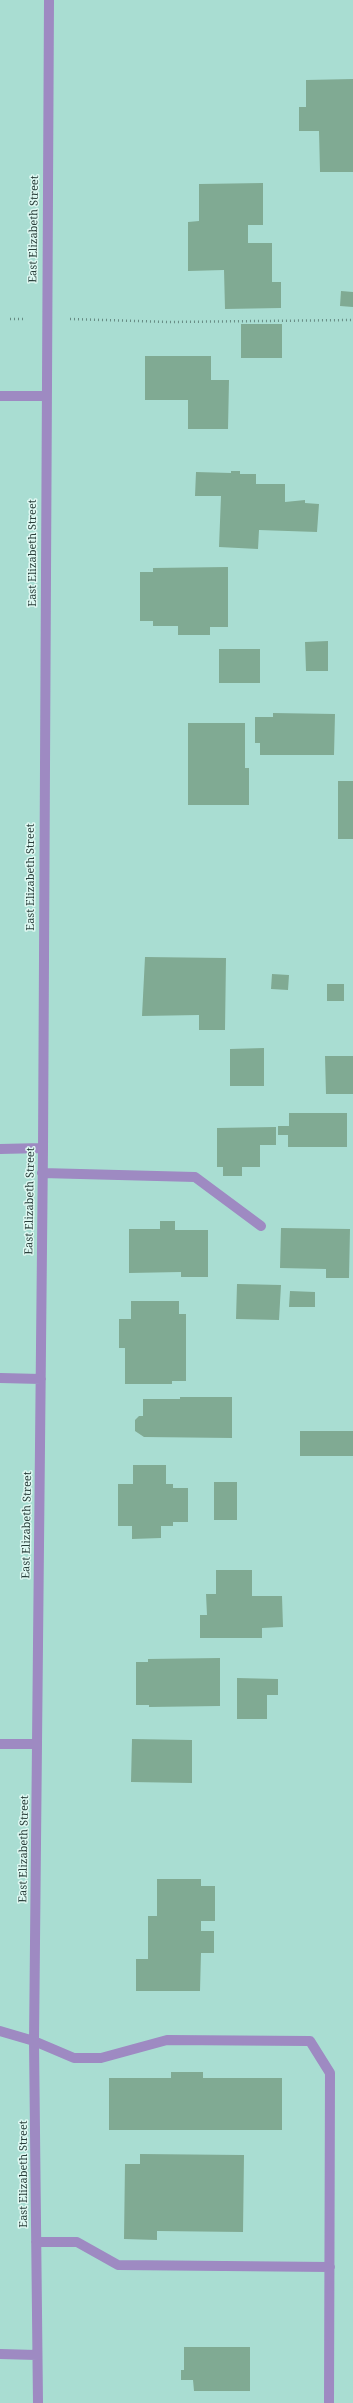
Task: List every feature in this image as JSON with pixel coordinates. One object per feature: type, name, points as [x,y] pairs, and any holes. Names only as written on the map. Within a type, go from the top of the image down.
[{"type":"street","name":"East Elizabeth Street","points":[[38,2403],[34,2041],[43,1148],[46,320],[49,0]]},
{"type":"street","points":[[0,396],[46,396]]},
{"type":"street","points":[[0,1148],[43,1148]]},
{"type":"street","points":[[42,1173],[195,1177],[261,1226]]},
{"type":"street","points":[[0,1378],[40,1379]]},
{"type":"street","points":[[0,1744],[37,1744]]},
{"type":"street","points":[[0,2030],[34,2041],[74,2058],[100,2058],[167,2040],[310,2041],[330,2073],[329,2403]]},
{"type":"street","points":[[36,2242],[77,2242],[118,2265],[330,2267]]},
{"type":"street","points":[[0,2354],[37,2354]]},
{"type":"path","points":[[10,319],[169,322],[353,320]]},
{"type":"building","points":[[353,79],[353,172],[320,172],[319,131],[299,131],[299,107],[306,107],[306,80]]},
{"type":"building","points":[[263,183],[263,225],[248,225],[248,243],[272,243],[272,282],[281,282],[281,308],[225,309],[224,270],[188,271],[188,222],[199,221],[199,184]]},
{"type":"building","points":[[341,291],[353,292],[353,307],[340,306]]},
{"type":"building","points":[[241,324],[282,324],[282,358],[241,358]]},
{"type":"building","points":[[145,356],[211,356],[211,380],[229,380],[228,429],[188,429],[188,400],[145,400]]},
{"type":"building","points":[[231,471],[240,471],[240,474],[256,474],[256,484],[285,484],[285,502],[305,500],[305,503],[319,504],[317,532],[259,530],[258,549],[219,547],[221,496],[195,496],[196,472],[231,473]]},
{"type":"building","points":[[228,567],[228,627],[210,627],[210,635],[178,635],[178,626],[153,626],[153,621],[140,621],[140,572],[153,572],[153,568]]},
{"type":"building","points":[[328,641],[328,671],[306,671],[305,642]]},
{"type":"building","points":[[219,649],[260,649],[260,683],[219,683]]},
{"type":"building","points":[[273,713],[335,714],[334,755],[260,755],[260,743],[255,743],[255,717],[273,717]]},
{"type":"building","points":[[188,723],[245,723],[245,768],[249,768],[249,805],[188,805]]},
{"type":"building","points":[[338,781],[353,781],[353,839],[338,839]]},
{"type":"building","points":[[145,957],[226,958],[225,1030],[199,1030],[199,1015],[142,1016]]},
{"type":"building","points":[[272,974],[289,975],[288,990],[271,989]]},
{"type":"building","points":[[327,984],[344,984],[344,1001],[327,1001]]},
{"type":"building","points":[[264,1048],[264,1086],[230,1086],[230,1049]]},
{"type":"building","points":[[325,1056],[353,1056],[353,1094],[326,1094]]},
{"type":"building","points":[[289,1113],[347,1113],[347,1147],[288,1147],[288,1135],[278,1135],[278,1126],[289,1126]]},
{"type":"building","points":[[276,1127],[276,1145],[260,1145],[260,1167],[242,1167],[242,1176],[223,1176],[223,1167],[217,1167],[217,1128]]},
{"type":"building","points":[[160,1221],[175,1221],[175,1230],[208,1230],[208,1277],[181,1277],[181,1272],[129,1273],[129,1229],[160,1229]]},
{"type":"building","points":[[281,1228],[350,1229],[349,1278],[326,1278],[326,1269],[280,1268]]},
{"type":"building","points":[[237,1284],[281,1285],[279,1320],[236,1319]]},
{"type":"building","points":[[290,1291],[315,1292],[315,1307],[289,1307]]},
{"type":"building","points":[[131,1301],[179,1301],[179,1314],[186,1314],[186,1381],[172,1381],[172,1384],[125,1384],[125,1348],[119,1348],[119,1319],[131,1319]]},
{"type":"building","points":[[180,1397],[232,1397],[232,1438],[144,1437],[135,1431],[135,1420],[139,1416],[143,1416],[143,1399],[180,1399]]},
{"type":"building","points":[[300,1431],[353,1431],[353,1456],[300,1456]]},
{"type":"building","points":[[133,1465],[166,1465],[166,1484],[173,1484],[173,1488],[188,1488],[188,1522],[173,1522],[173,1526],[161,1526],[161,1538],[132,1539],[132,1526],[118,1526],[118,1484],[133,1484]]},
{"type":"building","points":[[214,1482],[237,1482],[237,1520],[214,1520]]},
{"type":"building","points":[[216,1570],[252,1570],[252,1596],[282,1596],[283,1627],[262,1628],[262,1638],[200,1638],[200,1615],[207,1615],[206,1594],[216,1594]]},
{"type":"building","points":[[220,1658],[220,1706],[149,1707],[149,1705],[136,1705],[136,1662],[148,1662],[148,1659]]},
{"type":"building","points":[[237,1678],[278,1679],[278,1695],[267,1695],[267,1719],[237,1719]]},
{"type":"building","points":[[132,1739],[192,1740],[192,1783],[131,1782]]},
{"type":"building","points":[[157,1879],[201,1879],[201,1886],[215,1886],[215,1921],[201,1921],[201,1931],[214,1931],[214,1953],[201,1953],[200,1991],[136,1991],[136,1959],[148,1959],[148,1916],[157,1916]]},
{"type":"building","points":[[171,2072],[203,2072],[203,2078],[282,2078],[282,2130],[109,2130],[109,2078],[171,2078]]},
{"type":"building","points":[[140,2154],[244,2155],[243,2232],[157,2231],[157,2240],[124,2239],[125,2164],[140,2164]]},
{"type":"building","points":[[184,2347],[250,2347],[250,2391],[194,2391],[193,2380],[181,2380],[181,2370],[184,2370]]}]
